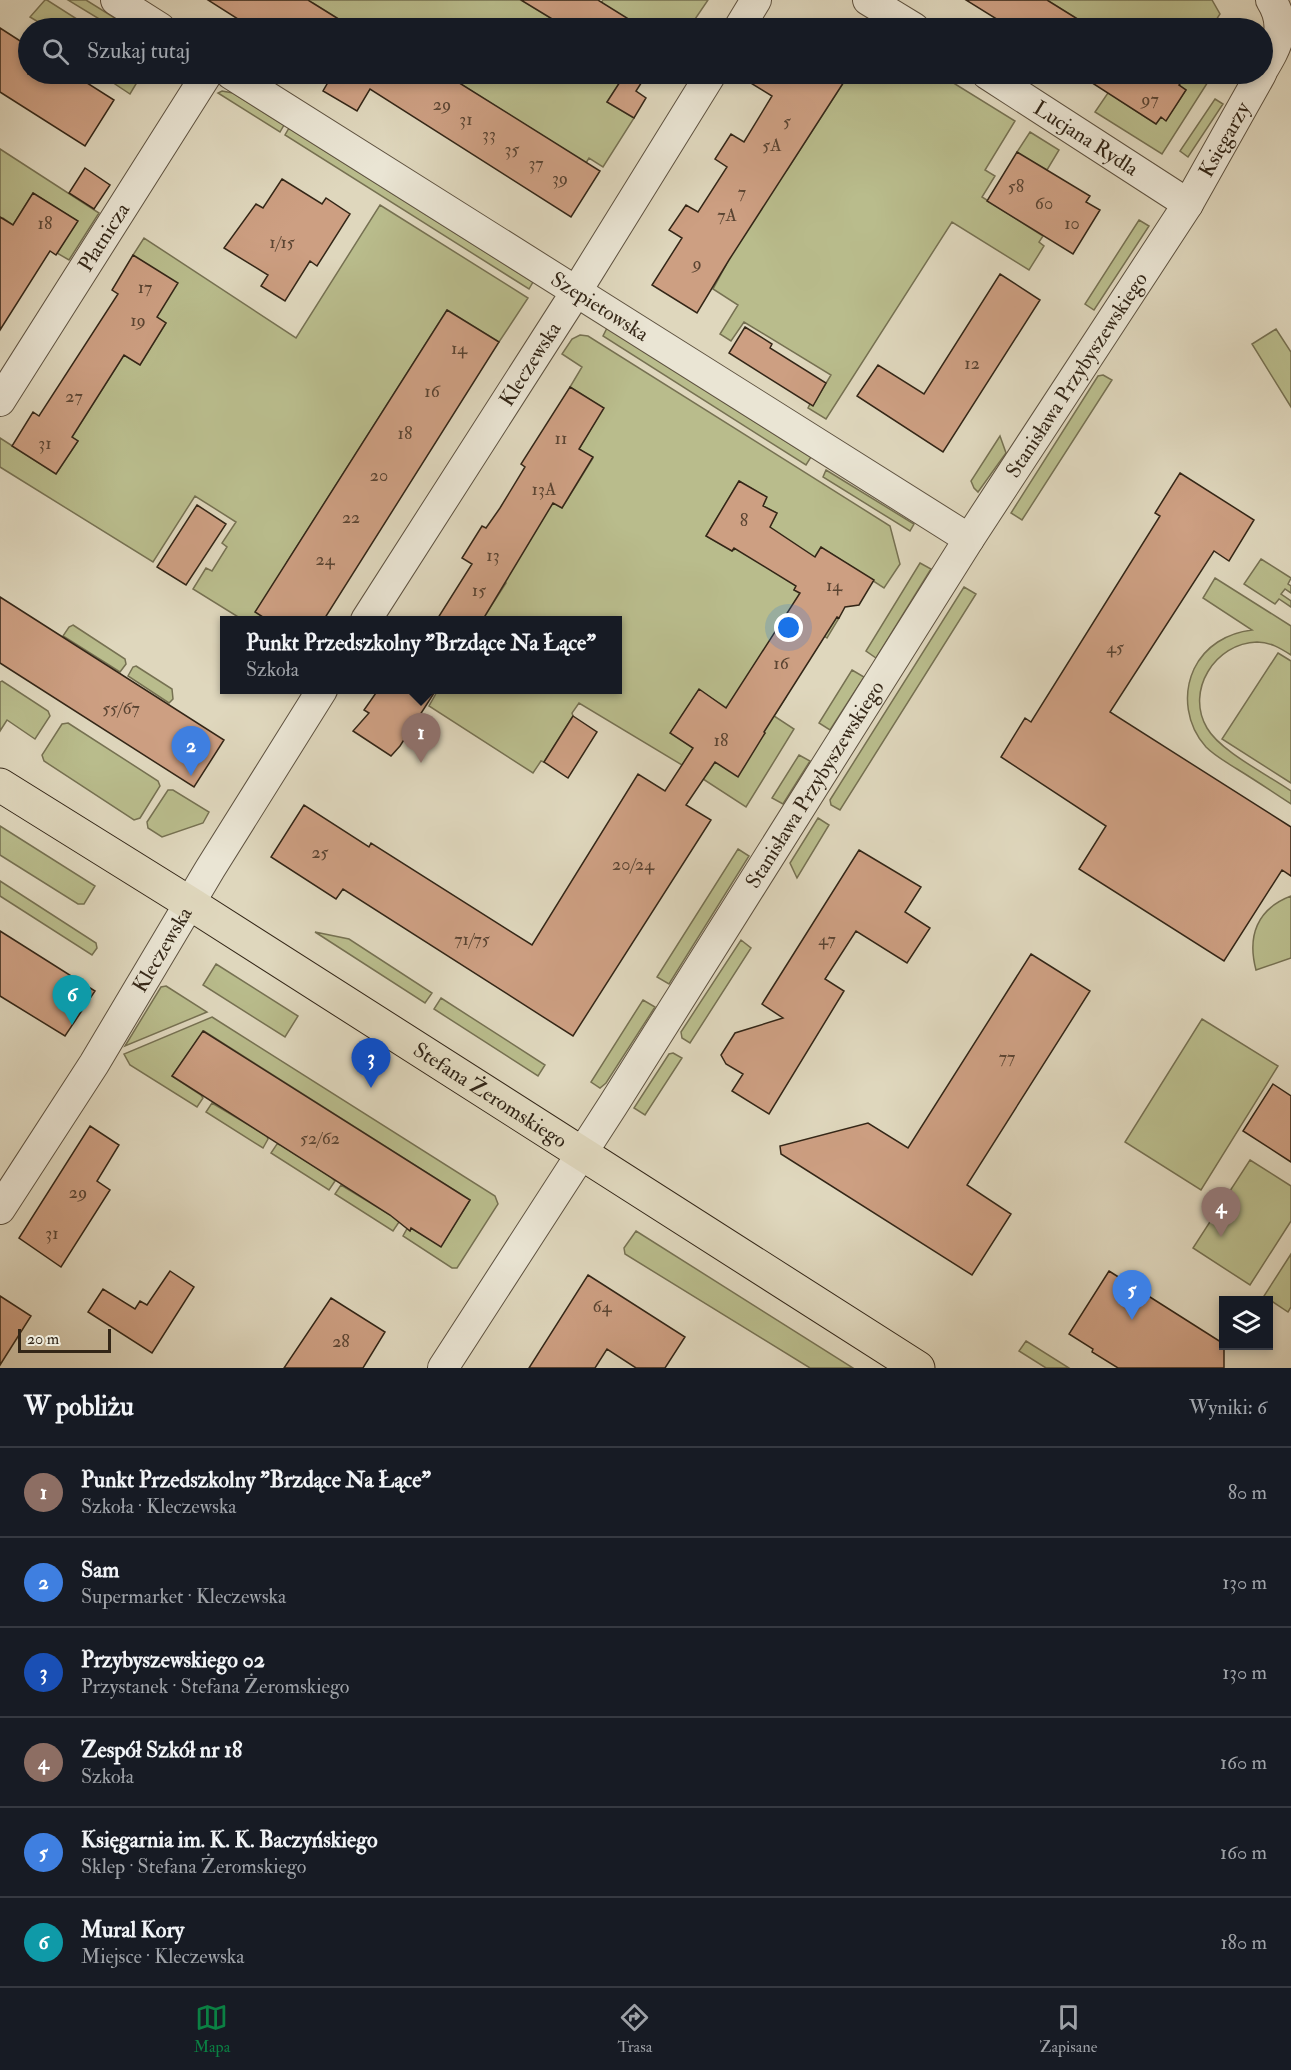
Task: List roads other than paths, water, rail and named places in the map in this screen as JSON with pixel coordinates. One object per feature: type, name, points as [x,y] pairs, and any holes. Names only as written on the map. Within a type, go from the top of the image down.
[{"type":"main road","name":"Stefana Żeromskiego","points":[[0,785],[191,904],[918,1368]]},
{"type":"street","points":[[116,0],[144,18]]},
{"type":"street","points":[[745,18],[756,0]]},
{"type":"street","points":[[868,0],[898,18]]},
{"type":"street","name":"Księgarzy","points":[[1271,0],[1278,13],[1279,38],[1273,50]]},
{"type":"street","name":"Płatnicza","points":[[0,401],[201,84]]},
{"type":"street","name":"Szepietowska","points":[[247,84],[969,539]]},
{"type":"street","name":"Kleczewska","points":[[369,616],[576,292],[705,84]]},
{"type":"street","name":"Lucjana Rydla","points":[[1002,84],[1188,204]]},
{"type":"street","name":"Księgarzy","points":[[1188,204],[1255,84]]},
{"type":"street","name":"Stanisława Przybyszewskiego","points":[[443,1368],[484,1308],[969,539],[1188,204]]},
{"type":"street","name":"Kleczewska","points":[[0,1209],[94,1064],[320,694]]},
{"type":"place","name":"Punkt Przedszkolny \"Brzdące Na Łące\"","points":[[421,763]]},
{"type":"place","name":"Sam","points":[[191,776]]},
{"type":"place","name":"Mural Kory","points":[[72,1025]]},
{"type":"place","name":"Przybyszewskiego 02","points":[[371,1088]]},
{"type":"place","name":"Zespół Szkół nr 18","points":[[1221,1237]]},
{"type":"place","name":"Księgarnia im. K. K. Baczyńskiego","points":[[1132,1320]]}]
